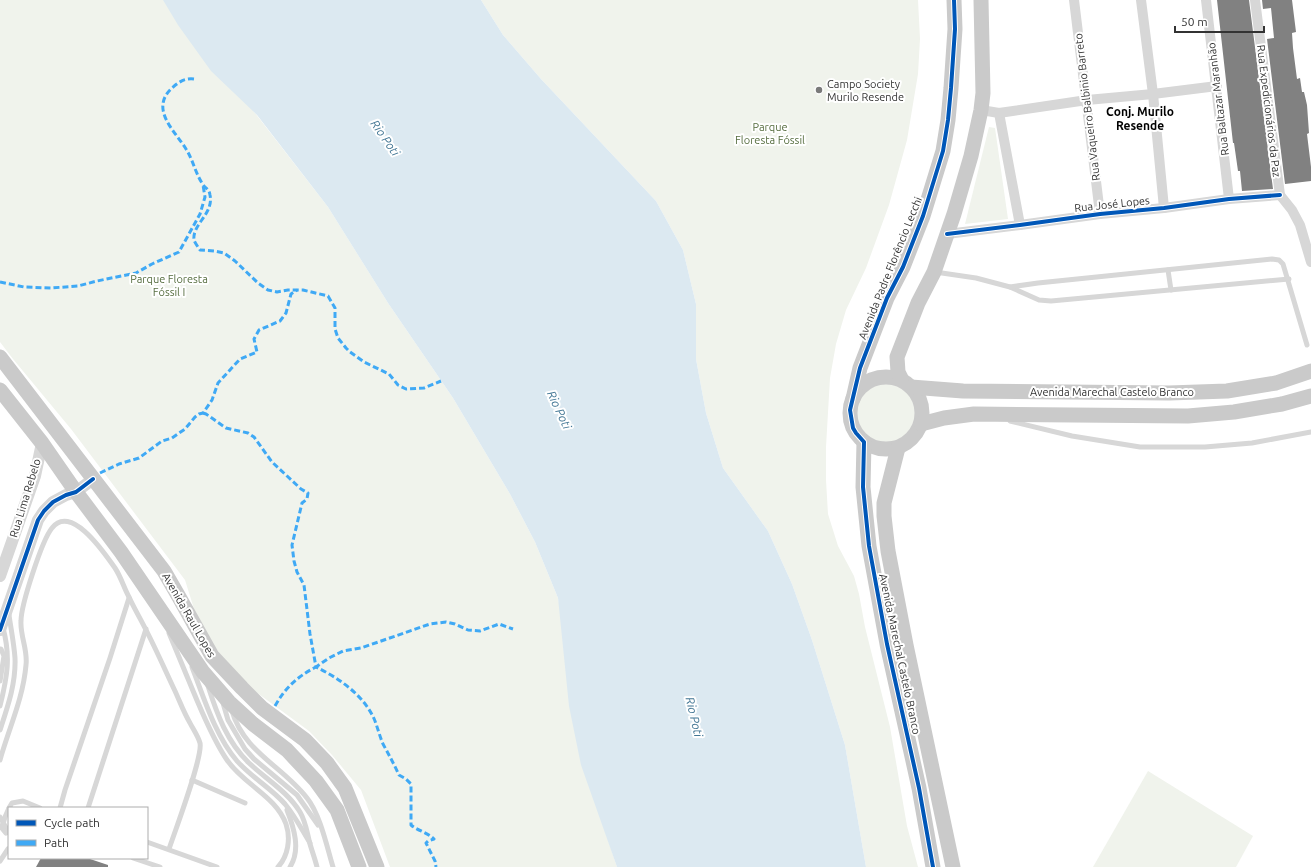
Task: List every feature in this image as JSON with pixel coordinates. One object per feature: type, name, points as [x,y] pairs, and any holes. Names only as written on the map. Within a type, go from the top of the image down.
[{"type":"main road","name":"Avenida Padre Florêncio Lecchi","points":[[853,399],[860,368],[887,298],[903,267],[922,216],[943,151],[951,88],[955,29],[954,0]]},
{"type":"main road","points":[[907,383],[880,377],[868,381],[859,389],[853,399],[850,410],[851,422],[856,433],[864,442],[880,449],[886,450],[898,448],[908,443],[916,434],[921,424],[922,411],[919,398],[907,383],[898,372],[897,357],[918,304],[934,272],[971,156],[981,110],[983,93],[982,0]]},
{"type":"main road","name":"Avenida Raul Lopes","points":[[0,357],[164,572],[180,597],[212,656],[262,708],[305,740],[327,763],[345,788],[377,867]]},
{"type":"main road","name":"Avenida Marechal Castelo Branco","points":[[907,383],[963,391],[1169,393],[1227,391],[1276,383],[1311,371]]},
{"type":"main road","name":"Avenida Raul Lopes","points":[[0,390],[42,443],[76,492],[121,552],[203,672],[224,697],[253,724],[287,750],[316,780],[337,810],[359,867]]},
{"type":"main road","name":"Avenida Marechal Castelo Branco","points":[[921,424],[951,417],[974,414],[1188,416],[1234,412],[1275,405],[1311,396]]},
{"type":"main road","name":"Avenida Marechal Castelo Branco","points":[[864,442],[863,487],[869,546],[887,644],[919,788],[933,867]]},
{"type":"main road","name":"Avenida Marechal Castelo Branco","points":[[898,448],[884,503],[888,550],[906,645],[953,867]]},
{"type":"main road","points":[[887,644],[906,645]]},
{"type":"main road","points":[[926,829],[946,829]]},
{"type":"street","name":"Rua Vaqueiro Balbinio Barreto","points":[[1074,0],[1100,214]]},
{"type":"street","points":[[1141,0],[1153,94],[1164,208]]},
{"type":"street","name":"Rua Baltazar Maranhão","points":[[1206,0],[1229,198]]},
{"type":"street","name":"Rua Expedicionários da Paz","points":[[1255,0],[1280,195]]},
{"type":"street","points":[[981,110],[999,113],[1087,100],[1217,86]]},
{"type":"street","points":[[999,113],[1020,225]]},
{"type":"street","points":[[1280,195],[1292,210],[1300,225],[1311,262]]},
{"type":"street","name":"Rua José Lopes","points":[[947,234],[1100,214],[1164,208],[1229,198],[1280,195]]},
{"type":"street","name":"Rua Lima Rebelo","points":[[0,576],[35,476],[42,443]]},
{"type":"street","name":"Rua Lima Rebelo","points":[[1,627],[38,520],[44,511],[59,499],[76,492],[93,479]]},
{"type":"lane","points":[[1010,287],[1272,259],[1279,260],[1283,264],[1288,279],[1307,345]]},
{"type":"lane","points":[[1168,270],[1171,290]]},
{"type":"lane","points":[[934,272],[976,278],[1010,287],[1039,300],[1050,301],[1288,279]]},
{"type":"lane","points":[[987,415],[1072,436],[1140,447],[1205,447],[1252,443],[1311,432]]},
{"type":"lane","points":[[0,760],[22,691],[26,664],[26,651],[21,622],[24,602],[47,535],[52,527],[59,523],[67,522],[74,524],[89,535],[116,570],[200,742],[200,753],[169,849]]},
{"type":"lane","points":[[60,807],[129,598]]},
{"type":"lane","points":[[0,730],[12,692],[14,674],[15,658],[8,608]]},
{"type":"lane","points":[[160,608],[210,730],[224,754],[233,769],[276,806],[282,815],[286,826],[288,848],[285,858],[278,867]]},
{"type":"lane","points":[[0,706],[7,676],[8,657],[6,637],[1,627]]},
{"type":"lane","points":[[88,807],[146,629]]},
{"type":"lane","points":[[183,642],[206,702],[226,746],[237,761],[247,771],[285,804],[310,843]]},
{"type":"lane","points":[[0,649],[4,656],[0,681]]},
{"type":"lane","points":[[203,672],[223,726],[232,743],[250,764],[294,803],[304,819],[317,867]]},
{"type":"lane","points":[[224,697],[228,720],[245,749],[254,759],[297,795],[312,815],[323,834]]},
{"type":"lane","points":[[224,697],[246,740],[309,799],[316,813],[333,867]]},
{"type":"lane","points":[[192,780],[245,803]]},
{"type":"lane","points":[[10,807],[12,803],[23,801],[38,807]]},
{"type":"lane","points":[[285,804],[292,822],[296,848],[296,855],[290,867]]},
{"type":"lane","points":[[2,825],[8,810]]},
{"type":"lane","points":[[0,816],[5,832]]},
{"type":"lane","points":[[148,842],[217,867]]},
{"type":"lane","points":[[0,861],[8,849]]},
{"type":"lane","points":[[136,859],[160,867]]},
{"type":"green space","name":"Parque Floresta Fóssil I","points":[[0,0],[167,0],[328,207],[388,303],[453,398],[510,494],[535,542],[558,598],[600,816],[617,867],[390,867],[361,790],[332,755],[309,731],[248,686],[227,664],[210,640],[195,612],[185,580],[71,429],[0,342]]},
{"type":"green space","name":"Parque Floresta Fóssil","points":[[481,0],[918,0],[920,39],[918,74],[907,140],[889,205],[866,268],[846,310],[836,344],[830,378],[826,447],[826,480],[828,514],[838,546],[854,576],[859,594],[865,627],[890,727],[907,826],[918,867],[866,867],[845,745],[812,640],[792,584],[768,531],[723,468],[706,413],[696,359],[696,304],[683,250],[656,201],[541,79],[503,35]]},
{"type":"green space","points":[[989,127],[995,128],[1008,219],[965,224]]},
{"type":"green space","points":[[886,384],[897,386],[907,392],[913,402],[915,413],[913,424],[907,434],[897,440],[886,442],[875,440],[865,434],[859,424],[857,413],[859,402],[865,392],[875,386]]},
{"type":"green space","points":[[1148,771],[1253,836],[1236,867],[1093,867]]},
{"type":"water","name":"Rio Poti","points":[[163,0],[481,0],[503,35],[541,79],[656,201],[683,250],[696,304],[696,359],[706,413],[723,468],[768,531],[792,584],[812,640],[845,745],[866,867],[617,867],[581,765],[569,706],[558,598],[535,542],[510,494],[453,398],[388,303],[328,207],[257,115],[211,71],[178,25]]},
{"type":"building","points":[[1217,0],[1249,0],[1273,189],[1242,191],[1240,171],[1238,171],[1233,143]]},
{"type":"building","points":[[1262,0],[1292,0],[1296,32],[1292,33],[1293,48],[1297,79],[1300,78],[1302,92],[1304,92],[1307,105],[1309,133],[1307,134],[1311,181],[1285,184],[1267,39],[1274,38],[1271,8],[1263,9]]},
{"type":"building","points":[[40,859],[90,859],[108,865],[108,867],[36,867]]},
{"type":"marked path","points":[[194,79],[179,82],[172,88],[166,96],[163,104],[163,112],[166,120],[186,149],[203,185],[208,189],[210,195],[209,208],[194,234],[194,240],[200,250],[224,253],[268,290],[277,292],[303,290],[328,296],[335,308],[335,329],[338,338],[350,352],[364,362],[389,374],[398,385],[406,389],[424,388],[441,381]]},
{"type":"marked path","points":[[0,282],[24,287],[51,288],[78,286],[136,273],[179,252],[200,214],[205,197],[203,185]]},
{"type":"marked path","points":[[100,473],[119,464],[139,458],[162,441],[172,438],[185,429],[195,417],[203,413],[212,400],[218,383],[240,359],[257,352],[254,339],[259,330],[280,321],[286,313],[291,294],[297,290]]},
{"type":"marked path","points":[[203,413],[226,428],[248,433],[254,437],[272,462],[301,489],[308,493],[307,499],[302,503],[292,545],[297,572],[304,585],[316,667],[343,651],[361,648],[430,624],[446,622],[468,630],[480,631],[499,624],[513,629]]},
{"type":"marked path","points":[[275,706],[292,683],[303,674],[316,667],[342,682],[358,696],[371,712],[383,744],[399,775],[411,784],[411,825],[434,839],[426,843],[435,861],[436,867]]},
{"type":"cycle path","points":[[933,867],[919,788],[887,644],[869,546],[863,487],[864,442],[853,428],[850,410],[860,368],[887,298],[903,267],[923,216],[943,151],[951,88],[955,29],[954,0]]},
{"type":"cycle path","points":[[947,234],[1100,214],[1164,208],[1229,199],[1280,195]]},
{"type":"cycle path","points":[[0,630],[38,520],[53,502],[66,495],[76,492],[93,479]]},
{"type":"place","name":"Campo Society Murilo Resende","points":[[819,90]]},
{"type":"district","name":"Conj. Murilo Resende","points":[[1140,119]]}]
